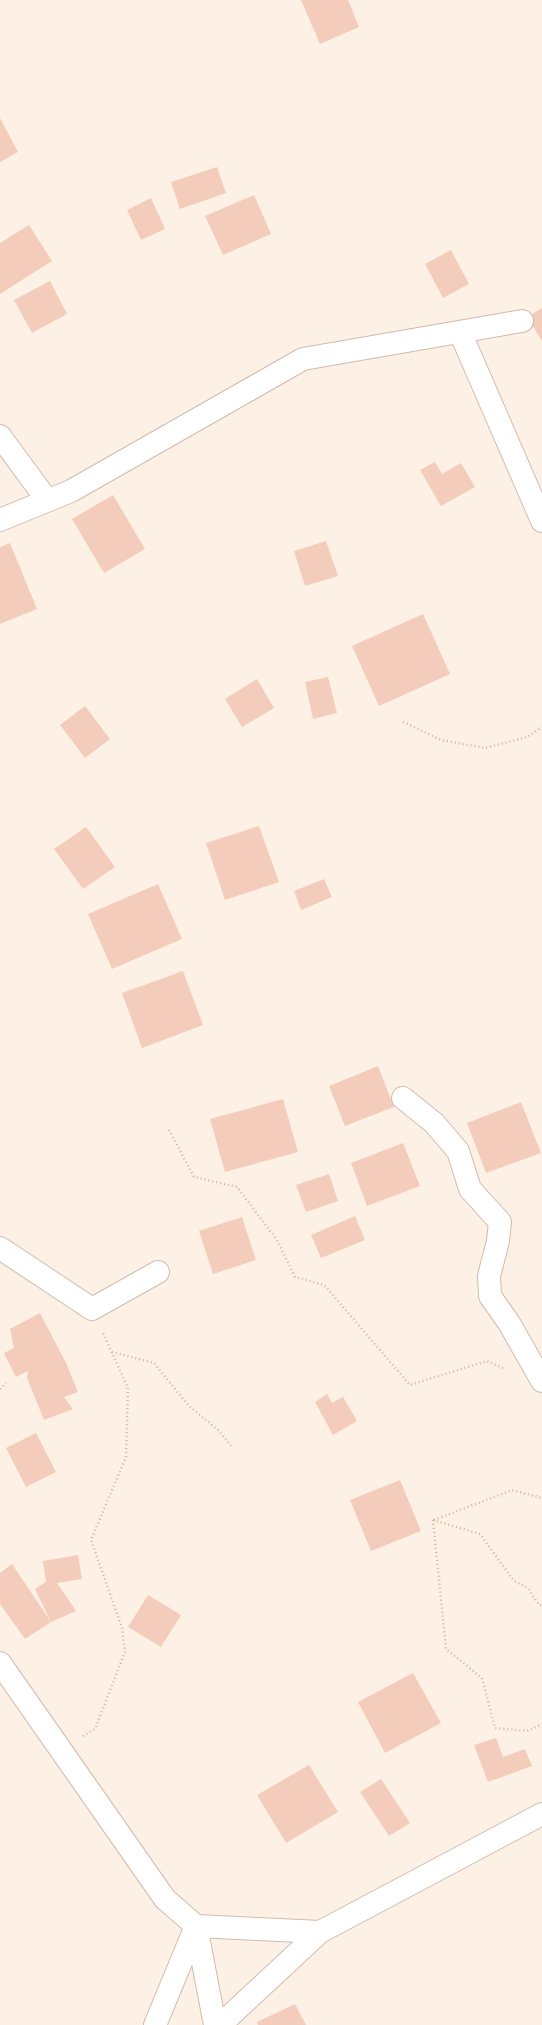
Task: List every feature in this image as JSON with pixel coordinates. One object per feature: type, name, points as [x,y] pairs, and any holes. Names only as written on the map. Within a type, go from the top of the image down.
[{"type":"street","points":[[0,520],[71,491],[303,359],[522,321]]},
{"type":"street","points":[[460,332],[542,521]]},
{"type":"street","points":[[0,436],[47,500]]},
{"type":"street","points":[[403,1098],[434,1124],[458,1151],[470,1189],[500,1222],[498,1241],[489,1276],[490,1296],[509,1323],[542,1381]]},
{"type":"street","points":[[0,1248],[92,1309],[158,1272]]},
{"type":"street","points":[[0,1663],[165,1899],[196,1926],[215,2025]]},
{"type":"street","points":[[220,2025],[320,1932],[542,1814]]},
{"type":"street","points":[[196,1926],[320,1932]]},
{"type":"street","points":[[155,2025],[196,1926]]},
{"type":"path","points":[[403,722],[441,740],[485,748],[527,737],[542,728]]},
{"type":"path","points":[[169,1130],[194,1176],[237,1187],[278,1240],[295,1277],[324,1285],[410,1385],[487,1361],[508,1370]]},
{"type":"path","points":[[61,1750],[95,1729],[125,1652],[122,1628],[91,1540],[126,1457],[128,1388],[92,1309]]},
{"type":"path","points":[[112,1352],[154,1363],[188,1405],[218,1430],[233,1448]]},
{"type":"path","points":[[0,1390],[6,1383]]},
{"type":"path","points":[[433,1520],[512,1490],[542,1498]]},
{"type":"path","points":[[433,1520],[480,1534],[514,1581],[528,1588],[539,1605],[542,1605]]},
{"type":"path","points":[[433,1520],[446,1649],[482,1678],[495,1728],[527,1731],[542,1724]]},
{"type":"building","points":[[301,0],[348,0],[359,27],[320,44]]},
{"type":"building","points":[[0,118],[18,152],[0,162]]},
{"type":"building","points":[[217,167],[226,193],[180,209],[171,182]]},
{"type":"building","points":[[254,195],[271,234],[223,255],[205,216]]},
{"type":"building","points":[[151,198],[165,229],[141,240],[127,210]]},
{"type":"building","points":[[29,225],[52,261],[0,294],[0,243]]},
{"type":"building","points":[[451,250],[469,284],[443,298],[425,264]]},
{"type":"building","points":[[50,281],[67,314],[32,333],[14,300]]},
{"type":"building","points":[[542,308],[542,341],[527,317]]},
{"type":"building","points":[[435,462],[442,474],[461,463],[475,487],[441,506],[420,470]]},
{"type":"building","points":[[113,495],[145,549],[104,573],[72,519]]},
{"type":"building","points":[[326,541],[338,576],[305,586],[294,551]]},
{"type":"building","points":[[10,543],[37,609],[0,624],[0,547]]},
{"type":"building","points":[[423,614],[450,674],[379,706],[352,646]]},
{"type":"building","points":[[328,677],[337,713],[313,719],[305,682]]},
{"type":"building","points":[[257,679],[274,708],[242,727],[225,699]]},
{"type":"building","points":[[85,706],[110,739],[85,758],[60,725]]},
{"type":"building","points":[[259,826],[279,882],[225,900],[206,843]]},
{"type":"building","points":[[86,827],[115,867],[83,889],[54,849]]},
{"type":"building","points":[[324,879],[332,897],[301,910],[294,891]]},
{"type":"building","points":[[158,884],[182,939],[112,969],[88,914]]},
{"type":"building","points":[[183,971],[203,1025],[142,1048],[122,993]]},
{"type":"building","points":[[378,1066],[394,1107],[345,1126],[329,1086]]},
{"type":"building","points":[[283,1099],[298,1152],[225,1172],[210,1119]]},
{"type":"building","points":[[521,1102],[541,1153],[486,1173],[467,1123]]},
{"type":"building","points":[[403,1143],[420,1186],[367,1206],[351,1163]]},
{"type":"building","points":[[329,1174],[338,1201],[306,1212],[296,1185]]},
{"type":"building","points":[[355,1216],[365,1240],[321,1258],[311,1235]]},
{"type":"building","points":[[242,1217],[256,1260],[213,1274],[199,1231]]},
{"type":"building","points":[[40,1313],[66,1363],[78,1392],[64,1397],[73,1409],[44,1420],[27,1378],[28,1371],[16,1377],[4,1353],[14,1348],[10,1329]]},
{"type":"building","points":[[327,1394],[332,1403],[343,1397],[357,1421],[333,1435],[315,1402]]},
{"type":"building","points":[[36,1433],[56,1472],[26,1487],[6,1448]]},
{"type":"building","points":[[400,1480],[421,1531],[371,1551],[350,1500]]},
{"type":"building","points":[[78,1555],[82,1579],[57,1583],[76,1611],[51,1622],[35,1589],[46,1582],[43,1561]]},
{"type":"building","points":[[12,1564],[51,1622],[25,1639],[0,1604],[0,1573]]},
{"type":"building","points":[[148,1595],[181,1615],[161,1647],[128,1627]]},
{"type":"building","points":[[413,1673],[441,1723],[385,1753],[358,1702]]},
{"type":"building","points":[[496,1738],[503,1757],[525,1749],[532,1766],[488,1782],[474,1745]]},
{"type":"building","points":[[309,1765],[338,1812],[286,1843],[257,1795]]},
{"type":"building","points":[[381,1779],[410,1823],[389,1836],[360,1792]]},
{"type":"building","points":[[295,2004],[306,2025],[258,2025],[257,2022]]}]
